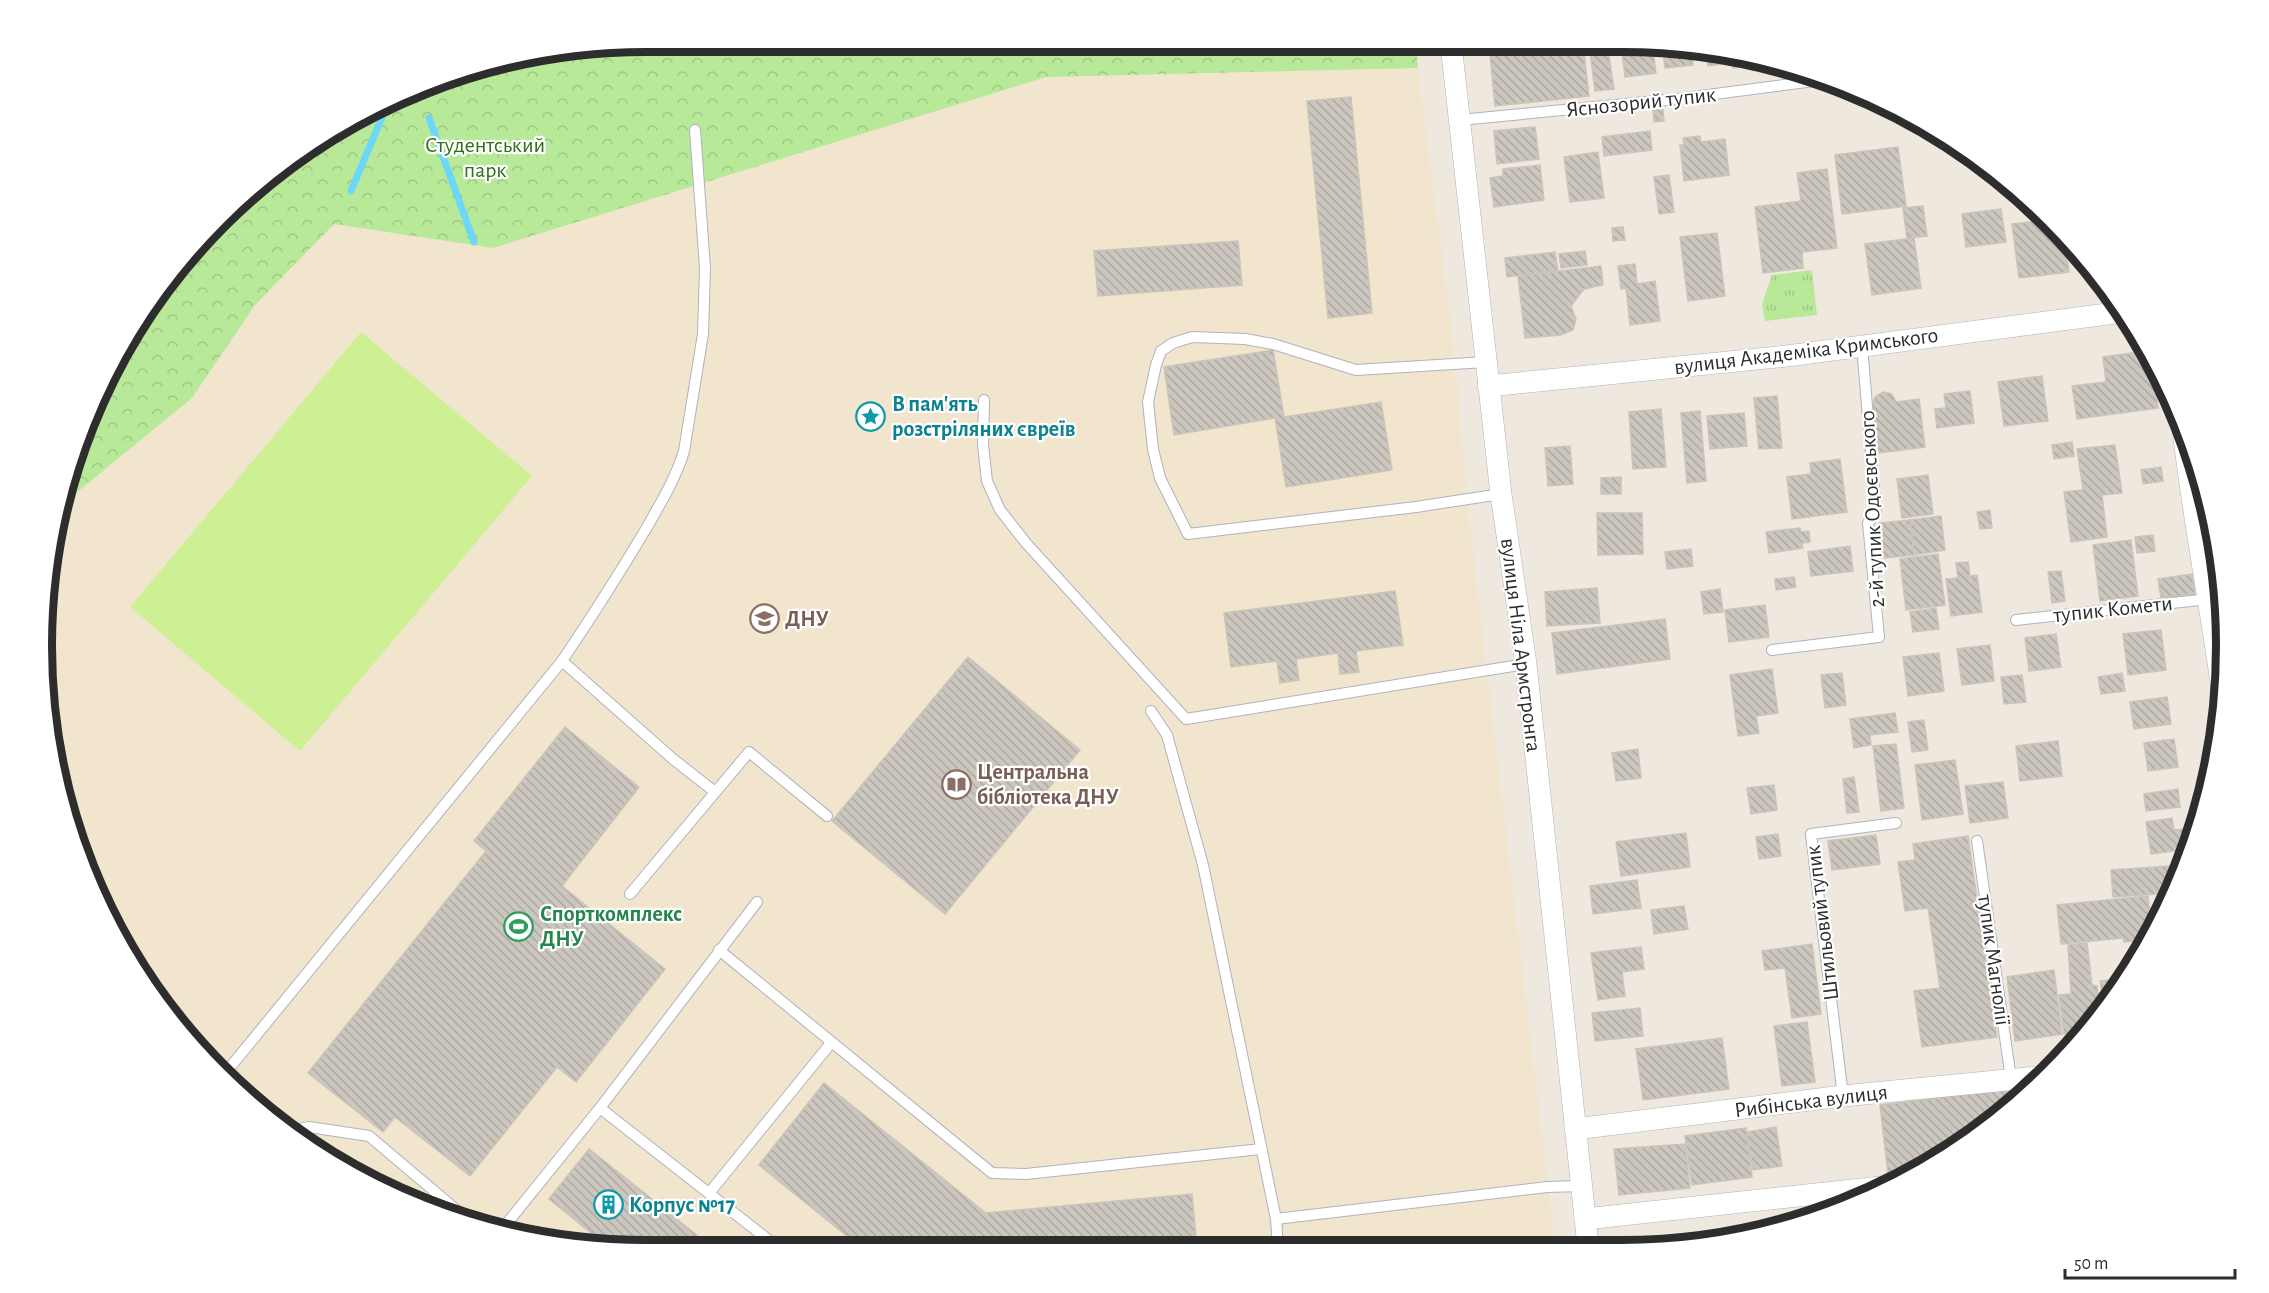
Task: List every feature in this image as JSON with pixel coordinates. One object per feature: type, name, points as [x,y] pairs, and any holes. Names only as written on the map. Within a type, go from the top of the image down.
[{"type":"street","name":"вулиця Ніла Армстронга","points":[[1452,52],[1501,494],[1526,664],[1588,1240]]},
{"type":"street","name":"вулиця Академіка Кримського","points":[[1488,386],[1862,346],[2114,313]]},
{"type":"street","points":[[2202,517],[2216,644]]},
{"type":"street","name":"Рибінська вулиця","points":[[1575,1129],[1843,1096],[2031,1077]]},
{"type":"street","points":[[1586,1219],[1863,1189]]},
{"type":"lane","name":"Яснозорий тупик","points":[[1460,120],[1677,99],[1806,82]]},
{"type":"lane","points":[[229,1069],[562,661],[610,590],[680,467],[703,334],[705,279],[695,130]]},
{"type":"lane","points":[[1486,362],[1356,370],[1273,344],[1245,339],[1192,337],[1173,343],[1161,351],[1148,402],[1150,426],[1160,478],[1188,534],[1416,507],[1501,494]]},
{"type":"lane","name":"2-й тупик Одоєвського","points":[[1772,650],[1879,637],[1868,523],[1876,514],[1862,346]]},
{"type":"lane","points":[[984,400],[983,446],[987,481],[1000,510],[1026,543],[1186,719],[1526,664]]},
{"type":"lane","name":"тупик Комети","points":[[2016,620],[2210,599]]},
{"type":"lane","points":[[562,661],[673,759],[715,792]]},
{"type":"lane","points":[[1151,711],[1167,735],[1203,865],[1276,1219],[1278,1240]]},
{"type":"lane","points":[[630,894],[749,752],[827,816]]},
{"type":"lane","name":"Штильовий тупик","points":[[1843,1096],[1811,834],[1896,823]]},
{"type":"lane","name":"тупик Магнолії","points":[[1977,841],[2011,1079]]},
{"type":"lane","points":[[508,1224],[600,1108],[757,902]]},
{"type":"lane","points":[[719,950],[992,1173],[1026,1174],[1261,1149]]},
{"type":"lane","points":[[710,1192],[831,1043]]},
{"type":"lane","points":[[600,1108],[769,1240]]},
{"type":"lane","points":[[300,1129],[309,1127],[369,1136],[455,1209]]},
{"type":"lane","points":[[1276,1219],[1547,1187],[1581,1186]]},
{"type":"shaded area","name":"ДНУ","points":[[1418,68],[1456,365],[1467,500],[1554,1240],[608,1239],[531,1229],[456,1209],[384,1179],[316,1140],[285,1118],[226,1067],[175,1008],[132,944],[98,874],[84,837],[64,762],[54,685],[52,646],[54,608],[64,531],[72,496],[192,398],[255,305],[334,224],[493,248],[1046,77]]},
{"type":"green space","name":"Студентський парк","points":[[646,52],[1417,52],[1418,68],[1046,77],[493,248],[334,224],[255,305],[192,398],[72,496],[98,419],[132,349],[175,285],[226,226],[285,175],[349,132],[419,98],[493,73],[569,58]]},
{"type":"green space","points":[[1812,270],[1817,315],[1765,321],[1762,304],[1772,275]]},
{"type":"green space","points":[[361,332],[532,476],[300,751],[130,607]]},
{"type":"building","points":[[1490,52],[1584,52],[1589,96],[1495,106]]},
{"type":"building","points":[[1590,52],[1608,52],[1614,89],[1595,91]]},
{"type":"building","points":[[1622,52],[1653,54],[1656,73],[1625,77]]},
{"type":"building","points":[[1663,54],[1692,57],[1693,65],[1665,68]]},
{"type":"building","points":[[1707,59],[1721,61],[1721,64],[1708,66]]},
{"type":"building","points":[[1732,63],[1747,66],[1733,68]]},
{"type":"building","points":[[1351,97],[1372,313],[1328,318],[1307,101]]},
{"type":"building","points":[[1663,109],[1664,121],[1654,122],[1653,110]]},
{"type":"building","points":[[1535,127],[1539,159],[1497,164],[1494,131]]},
{"type":"building","points":[[1650,131],[1652,150],[1604,156],[1602,137]]},
{"type":"building","points":[[1700,136],[1701,142],[1725,139],[1729,175],[1684,181],[1680,145],[1684,145],[1683,138]]},
{"type":"building","points":[[1898,147],[1906,206],[1842,214],[1835,155]]},
{"type":"building","points":[[1598,152],[1604,198],[1570,202],[1564,157]]},
{"type":"building","points":[[1540,165],[1544,200],[1494,207],[1490,178],[1503,176],[1503,169]]},
{"type":"building","points":[[1827,169],[1837,248],[1802,252],[1803,268],[1763,273],[1755,207],[1801,201],[1797,173]]},
{"type":"building","points":[[1669,175],[1674,212],[1659,214],[1654,177]]},
{"type":"building","points":[[1923,206],[1927,236],[1907,238],[1903,208]]},
{"type":"building","points":[[2001,209],[2006,242],[1966,247],[1962,214]]},
{"type":"building","points":[[2038,221],[2067,252],[2069,272],[2019,278],[2012,224]]},
{"type":"building","points":[[1623,227],[1625,240],[1613,241],[1612,228]]},
{"type":"building","points":[[1717,233],[1725,296],[1688,301],[1680,237]]},
{"type":"building","points":[[1914,238],[1921,288],[1872,295],[1865,244]]},
{"type":"building","points":[[1238,241],[1242,285],[1098,296],[1094,251]]},
{"type":"building","points":[[1585,251],[1587,265],[1561,268],[1559,254]]},
{"type":"building","points":[[1555,252],[1558,270],[1507,277],[1505,258]]},
{"type":"building","points":[[1635,264],[1637,284],[1655,281],[1660,321],[1630,325],[1626,288],[1621,289],[1618,266]]},
{"type":"building","points":[[1601,266],[1603,285],[1584,289],[1571,306],[1576,319],[1573,330],[1561,335],[1525,338],[1518,276]]},
{"type":"building","points":[[1273,350],[1284,417],[1381,402],[1392,470],[1286,487],[1275,418],[1174,435],[1164,367]]},
{"type":"building","points":[[2138,352],[2155,384],[2158,408],[2077,419],[2072,386],[2106,382],[2103,357]]},
{"type":"building","points":[[2042,376],[2048,421],[2004,426],[1998,382]]},
{"type":"building","points":[[1970,391],[1974,423],[1937,428],[1935,409],[1946,408],[1944,394]]},
{"type":"building","points":[[1883,392],[1892,394],[1896,402],[1919,399],[1925,447],[1879,453],[1873,405],[1875,397]]},
{"type":"building","points":[[1777,396],[1782,448],[1759,449],[1754,398]]},
{"type":"building","points":[[1661,409],[1666,467],[1633,469],[1629,412]]},
{"type":"building","points":[[1700,411],[1706,481],[1687,483],[1681,413]]},
{"type":"building","points":[[1744,413],[1747,446],[1710,449],[1707,416]]},
{"type":"building","points":[[2072,442],[2074,456],[2054,459],[2052,445]]},
{"type":"building","points":[[2115,445],[2122,493],[2102,495],[2107,537],[2071,542],[2064,492],[2083,490],[2077,449]]},
{"type":"building","points":[[1570,446],[1573,484],[1548,486],[1545,448]]},
{"type":"building","points":[[1840,459],[1847,512],[1792,519],[1787,477],[1811,474],[1810,463]]},
{"type":"building","points":[[2161,467],[2163,481],[2143,484],[2141,470]]},
{"type":"building","points":[[1928,475],[1933,514],[1902,518],[1897,479]]},
{"type":"building","points":[[1621,477],[1621,494],[1601,494],[1601,478]]},
{"type":"building","points":[[1990,510],[1992,528],[1980,529],[1977,512]]},
{"type":"building","points":[[1597,513],[1642,513],[1643,554],[1598,555]]},
{"type":"building","points":[[1941,516],[1945,550],[1914,555],[1910,520]]},
{"type":"building","points":[[1910,520],[1914,555],[1884,558],[1880,523]]},
{"type":"building","points":[[1800,528],[1801,532],[1809,531],[1810,542],[1802,543],[1803,548],[1769,553],[1766,532]]},
{"type":"building","points":[[2153,535],[2155,551],[2137,553],[2135,537]]},
{"type":"building","points":[[2131,540],[2138,596],[2100,601],[2093,545]]},
{"type":"building","points":[[1850,546],[1853,571],[1811,576],[1808,552]]},
{"type":"building","points":[[1691,549],[1693,566],[1667,569],[1665,552]]},
{"type":"building","points":[[1938,554],[1945,605],[1906,610],[1900,559]]},
{"type":"building","points":[[1968,562],[1970,576],[1977,575],[1982,612],[1951,616],[1946,579],[1958,578],[1956,563]]},
{"type":"building","points":[[2061,571],[2065,601],[2052,603],[2048,572]]},
{"type":"building","points":[[2192,574],[2195,594],[2161,598],[2158,579]]},
{"type":"building","points":[[1794,577],[1796,587],[1776,590],[1775,579]]},
{"type":"building","points":[[1597,588],[1600,623],[1547,626],[1545,592]]},
{"type":"building","points":[[1720,589],[1723,612],[1704,614],[1701,592]]},
{"type":"building","points":[[1395,591],[1403,645],[1356,651],[1359,672],[1340,674],[1338,653],[1296,659],[1299,680],[1280,683],[1277,661],[1231,667],[1224,613]]},
{"type":"building","points":[[1765,605],[1769,637],[1729,642],[1725,610]]},
{"type":"building","points":[[1936,608],[1939,629],[1913,632],[1910,612]]},
{"type":"building","points":[[1665,619],[1670,659],[1557,674],[1552,633]]},
{"type":"building","points":[[2161,630],[2166,670],[2128,675],[2123,634]]},
{"type":"building","points":[[2056,634],[2061,667],[2029,671],[2025,638]]},
{"type":"building","points":[[1990,645],[1994,681],[1962,685],[1957,649]]},
{"type":"building","points":[[1939,653],[1944,691],[1908,696],[1903,657]]},
{"type":"building","name":"Центральна бібліотека ДНУ","points":[[968,657],[1080,750],[945,914],[832,821]]},
{"type":"building","points":[[1772,669],[1778,713],[1756,716],[1759,733],[1738,736],[1730,675]]},
{"type":"building","points":[[1842,673],[1846,705],[1825,708],[1821,675]]},
{"type":"building","points":[[2122,673],[2125,691],[2101,694],[2098,677]]},
{"type":"building","points":[[2022,675],[2026,702],[2004,704],[2001,677]]},
{"type":"building","points":[[2167,697],[2171,724],[2134,729],[2130,702]]},
{"type":"building","points":[[1895,713],[1898,732],[1870,735],[1871,745],[1854,748],[1850,719]]},
{"type":"building","points":[[1924,720],[1928,750],[1912,752],[1908,722]]},
{"type":"building","name":"Спорткомплекс ДНУ","points":[[565,727],[639,787],[562,886],[665,969],[576,1082],[557,1067],[470,1176],[395,1117],[383,1132],[308,1073],[486,851],[474,841]]},
{"type":"building","points":[[2174,739],[2178,767],[2148,771],[2144,743]]},
{"type":"building","points":[[2058,741],[2062,776],[2020,781],[2016,746]]},
{"type":"building","points":[[1896,744],[1904,808],[1881,811],[1873,746]]},
{"type":"building","points":[[1638,749],[1641,778],[1616,781],[1612,753]]},
{"type":"building","points":[[1955,760],[1963,814],[1922,820],[1915,765]]},
{"type":"building","points":[[1854,777],[1859,812],[1847,813],[1843,779]]},
{"type":"building","points":[[2003,782],[2008,818],[1970,823],[1965,786]]},
{"type":"building","points":[[1774,785],[1777,810],[1751,814],[1747,788]]},
{"type":"building","points":[[2178,789],[2180,807],[2146,811],[2144,794]]},
{"type":"building","points":[[2172,818],[2174,830],[2185,829],[2186,834],[2180,850],[2151,854],[2146,822]]},
{"type":"building","points":[[1686,833],[1690,867],[1621,876],[1616,842]]},
{"type":"building","points":[[1778,834],[1781,856],[1759,859],[1756,837]]},
{"type":"building","points":[[1876,835],[1880,864],[1832,870],[1828,841]]},
{"type":"building","points":[[1968,836],[1997,1037],[1922,1047],[1914,991],[1940,988],[1928,908],[1905,911],[1898,862],[1915,860],[1913,844]]},
{"type":"building","points":[[2174,866],[2162,894],[2113,897],[2111,870]]},
{"type":"building","points":[[1637,880],[1641,908],[1593,914],[1590,886]]},
{"type":"building","points":[[2148,896],[2150,918],[2139,941],[2124,942],[2123,938],[2061,944],[2057,905]]},
{"type":"building","points":[[1684,906],[1688,929],[1654,934],[1651,910]]},
{"type":"building","points":[[2087,943],[2092,985],[2097,986],[2099,1001],[2073,1033],[2064,1034],[2059,995],[2071,994],[2068,945]]},
{"type":"building","points":[[1812,944],[1821,1014],[1792,1018],[1785,968],[1765,970],[1762,951]]},
{"type":"building","points":[[1641,947],[1644,969],[1622,972],[1625,996],[1598,1000],[1591,953]]},
{"type":"building","points":[[2054,970],[2062,1034],[2015,1041],[2007,977]]},
{"type":"building","points":[[2114,979],[2103,996],[2100,981]]},
{"type":"building","points":[[1640,1008],[1643,1036],[1595,1041],[1592,1013]]},
{"type":"building","points":[[1807,1022],[1815,1082],[1782,1086],[1774,1026]]},
{"type":"building","points":[[1722,1038],[1729,1089],[1643,1100],[1636,1049]]},
{"type":"building","points":[[824,1083],[986,1213],[1192,1194],[1196,1240],[852,1240],[759,1165]]},
{"type":"building","points":[[2020,1088],[1953,1140],[1888,1177],[1880,1105]]},
{"type":"building","points":[[1776,1127],[1782,1166],[1753,1170],[1747,1132]]},
{"type":"building","points":[[1746,1128],[1752,1177],[1692,1185],[1685,1136]]},
{"type":"building","points":[[1685,1144],[1690,1188],[1619,1195],[1614,1149]]},
{"type":"building","name":"Корпус №17","points":[[589,1149],[703,1240],[597,1238],[549,1199]]},
{"type":"waterway","points":[[351,191],[383,114]]},
{"type":"waterway","points":[[429,118],[474,242]]},
{"type":"place","name":"В пам'ять розстріляних євреїв","points":[[871,417]]},
{"type":"place","name":"ДНУ","points":[[764,619]]},
{"type":"place","name":"Центральна бібліотека ДНУ","points":[[956,785]]},
{"type":"place","name":"Спорткомплекс ДНУ","points":[[519,927]]},
{"type":"place","name":"Корпус №17","points":[[608,1205]]}]
